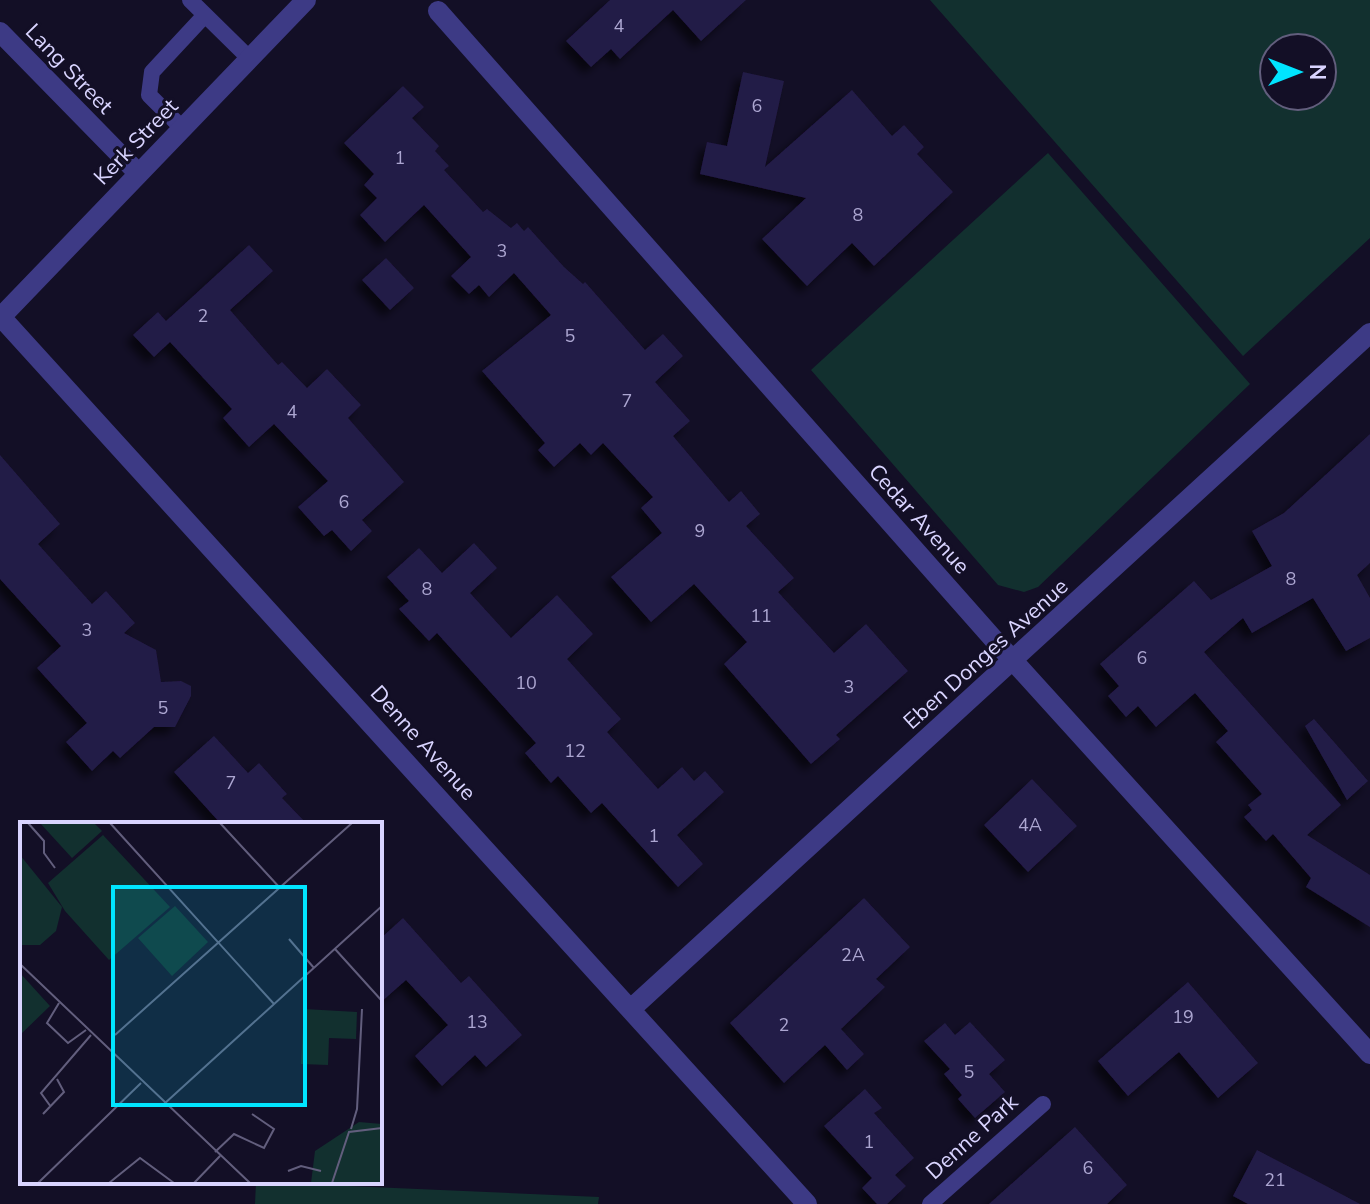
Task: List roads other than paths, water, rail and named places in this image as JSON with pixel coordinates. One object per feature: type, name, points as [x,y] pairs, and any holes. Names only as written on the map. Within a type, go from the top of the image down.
[{"type":"street","name":"Kerk Street","points":[[0,317],[306,0]]},
{"type":"street","name":"Cedar Avenue","points":[[438,11],[1015,661],[1367,1045]]},
{"type":"street","name":"Lang Street","points":[[0,32],[138,173]]},
{"type":"street","name":"Denne Avenue","points":[[0,317],[632,1008],[807,1204]]},
{"type":"street","name":"Eben Donges Avenue","points":[[632,1008],[1015,661],[1370,333]]},
{"type":"lane","points":[[190,0],[250,59]]},
{"type":"lane","points":[[183,129],[149,95],[149,79],[205,15]]},
{"type":"lane","name":"Denne Park","points":[[930,1204],[1043,1104]]}]
